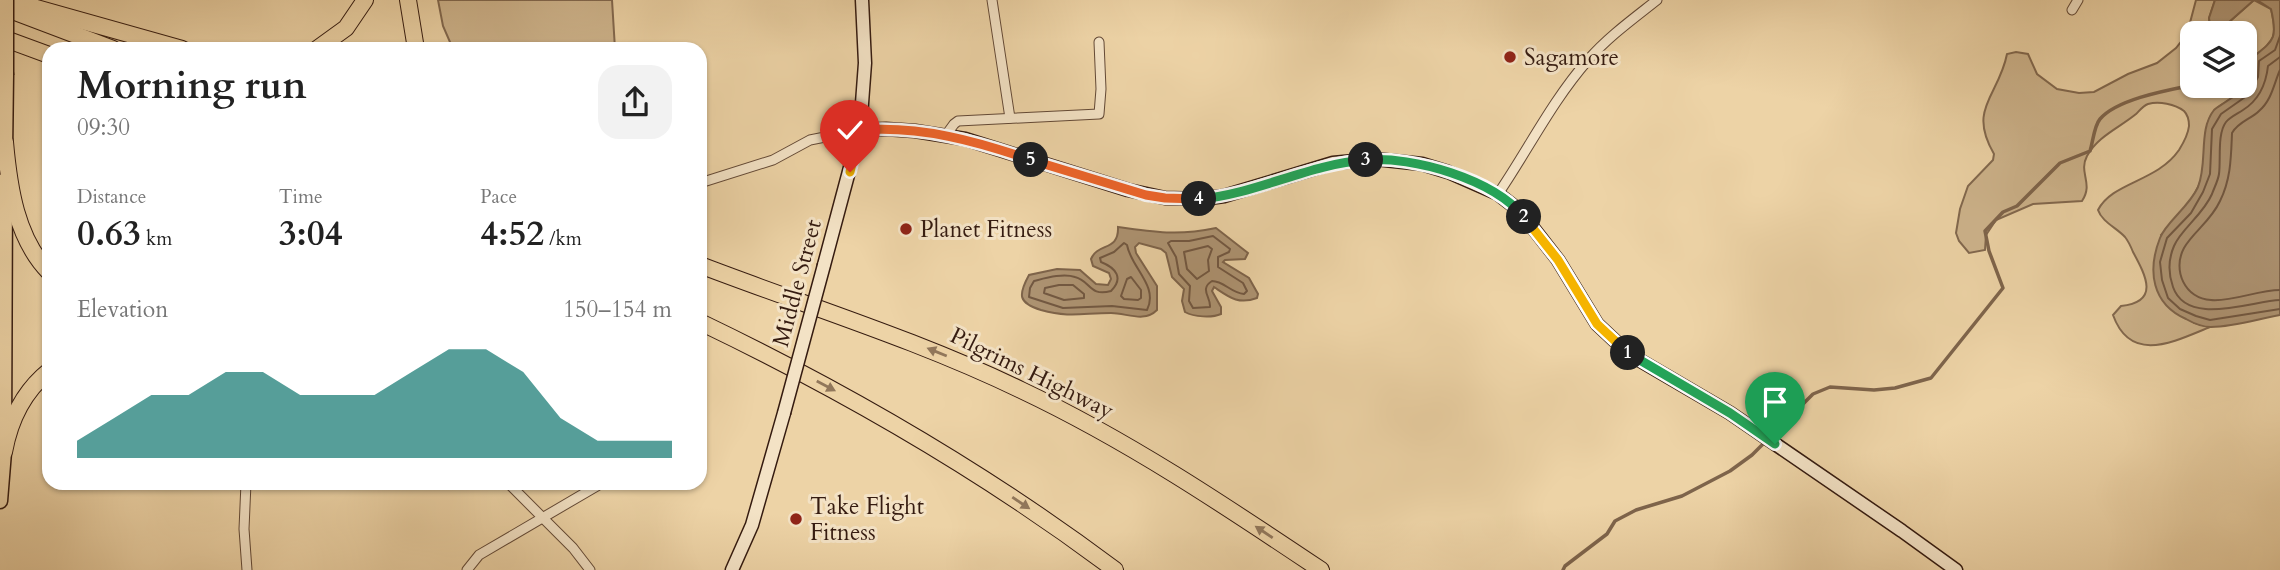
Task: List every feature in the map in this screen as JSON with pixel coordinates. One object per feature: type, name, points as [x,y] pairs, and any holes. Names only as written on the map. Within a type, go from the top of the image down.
[{"type":"highway","points":[[7,0],[157,42]]},
{"type":"highway","points":[[329,42],[346,28],[366,0]]},
{"type":"highway","points":[[408,0],[415,42]]},
{"type":"highway","points":[[0,6],[95,42]]},
{"type":"highway","points":[[0,37],[42,52]]},
{"type":"highway","points":[[5,142],[10,183],[20,222],[42,263]]},
{"type":"highway","name":"Pilgrims Highway","points":[[707,268],[931,350],[1038,398],[1159,464],[1321,570]]},
{"type":"highway","points":[[707,325],[862,405],[935,447],[1031,510],[1115,570]]},
{"type":"highway","points":[[707,333],[771,357]]},
{"type":"highway","points":[[4,452],[14,414],[42,378]]},
{"type":"main road","points":[[0,501],[4,452],[7,0]]},
{"type":"street","name":"Middle Street","points":[[732,570],[752,524],[860,130],[865,63],[862,0]]},
{"type":"street","points":[[992,0],[1010,118]]},
{"type":"street","points":[[1497,194],[1545,119],[1587,61],[1610,36],[1657,0]]},
{"type":"street","points":[[2071,10],[2078,0]]},
{"type":"street","points":[[946,135],[958,121],[1098,114],[1101,89],[1099,42]]},
{"type":"street","points":[[707,181],[773,160],[810,140],[860,130],[886,129],[946,135],[1128,190],[1165,198],[1202,199],[1224,195],[1333,163],[1375,159],[1422,164],[1448,172],[1497,194],[1520,211],[1558,260],[1584,307],[1612,340],[1647,366],[1709,400],[1753,429],[1956,570]]},
{"type":"street","points":[[246,490],[244,529],[247,570]]},
{"type":"street","points":[[515,490],[573,548],[590,570]]},
{"type":"street","points":[[467,570],[479,555],[589,490]]},
{"type":"shaded area","points":[[438,0],[612,0],[615,42],[450,42],[443,26]]},
{"type":"shaded area","points":[[2196,0],[2215,0],[2209,21],[2190,21]]},
{"type":"shaded area","points":[[2254,0],[2271,9],[2274,33],[2270,42],[2257,54],[2257,21],[2230,21]]},
{"type":"shaded area","points":[[2180,43],[2180,98],[2231,98],[2214,111],[2207,125],[2203,173],[2196,191],[2186,207],[2161,235],[2194,323],[2210,327],[2169,343],[2142,344],[2131,340],[2121,330],[2113,315],[2121,306],[2141,299],[2145,293],[2145,279],[2126,239],[2098,210],[2113,193],[2170,161],[2186,138],[2189,126],[2184,111],[2162,103],[2148,104],[2097,143],[2085,162],[2087,189],[2082,201],[2033,204],[1996,220],[1986,235],[1985,250],[1969,253],[1956,233],[1968,186],[1993,160],[1994,154],[1986,138],[1984,113],[2007,54],[2028,54],[2037,74],[2057,89],[2079,93],[2094,92],[2128,74],[2157,63]]},
{"type":"water","points":[[2215,0],[2254,0],[2230,21],[2209,21]]},
{"type":"water","points":[[2257,0],[2280,0],[2280,315],[2208,327],[2175,313],[2159,295],[2154,274],[2156,250],[2167,226],[2198,187],[2209,118],[2215,109],[2232,98],[2257,98],[2257,54],[2270,42],[2274,33],[2271,9]]},
{"type":"water","points":[[1118,227],[1178,233],[1216,228],[1248,253],[1245,259],[1223,262],[1249,278],[1258,294],[1257,298],[1239,300],[1214,287],[1212,291],[1221,307],[1221,314],[1203,316],[1185,312],[1182,301],[1184,289],[1172,277],[1166,253],[1139,243],[1135,247],[1136,253],[1157,286],[1157,310],[1152,314],[1141,317],[1111,313],[1060,314],[1041,310],[1024,301],[1022,293],[1029,275],[1057,269],[1080,270],[1096,284],[1108,285],[1111,279],[1109,273],[1093,266],[1091,259],[1098,250],[1112,244]]},
{"type":"waterway","points":[[1563,570],[1607,534],[1615,521],[1636,510],[1682,496],[1730,471],[1752,455],[1813,394],[1830,387],[1874,390],[1895,388],[1931,378],[2003,288],[1989,251],[1985,231],[2003,212],[2017,206],[2060,163],[2090,151],[2098,122],[2108,112],[2144,96],[2180,88]]},
{"type":"place","name":"Sagamore","points":[[1510,57]]},
{"type":"place","name":"Planet Fitness","points":[[906,229]]},
{"type":"place","name":"Take Flight Fitness","points":[[796,519]]},
{"type":"route","points":[[850,172],[860,130],[886,129],[965,139],[1128,190],[1165,198],[1202,199],[1249,190],[1333,163],[1375,159],[1422,164],[1448,172],[1497,194],[1520,211],[1558,260],[1584,307],[1612,340],[1647,366],[1709,400],[1775,444]]}]
